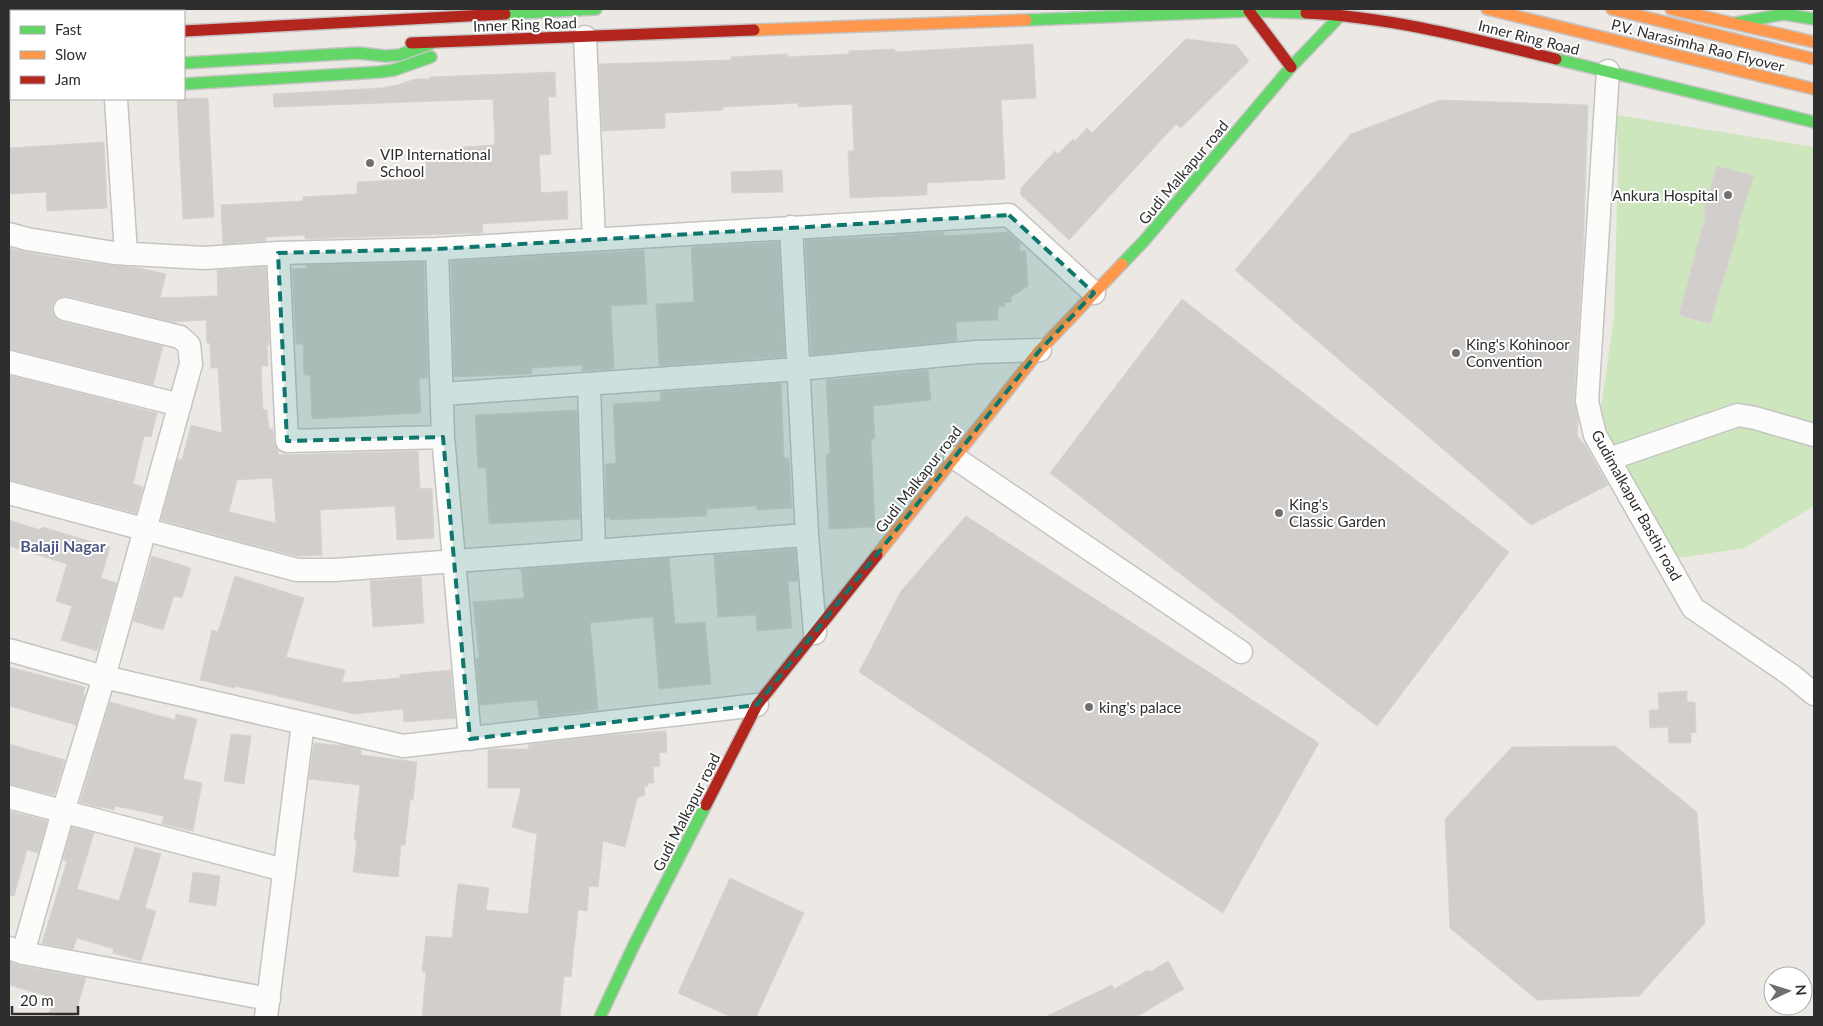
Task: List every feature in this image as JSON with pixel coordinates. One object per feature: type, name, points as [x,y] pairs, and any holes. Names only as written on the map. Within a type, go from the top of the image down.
[{"type":"main road","points":[[59,10],[82,9]]},
{"type":"main road","points":[[185,32],[596,9]]},
{"type":"main road","name":"P.V. Narasimha Rao Flyover","points":[[1487,9],[1814,88]]},
{"type":"main road","name":"P.V. Narasimha Rao Flyover","points":[[1612,9],[1814,59]]},
{"type":"main road","points":[[1671,9],[1814,42]]},
{"type":"main road","points":[[1249,11],[1291,67]]},
{"type":"main road","name":"Inner Ring Road","points":[[185,54],[454,40],[586,37],[1249,11],[1341,15],[1449,33],[1814,122]]},
{"type":"main road","points":[[1736,23],[1784,14],[1814,19]]},
{"type":"main road","name":"Gudi Malkapur road","points":[[600,1017],[635,943],[757,705],[1040,350],[1144,241],[1291,67],[1341,15]]},
{"type":"main road","points":[[1447,19],[1449,33]]},
{"type":"main road","points":[[185,84],[393,70],[433,56],[448,48],[454,40]]},
{"type":"main road","points":[[185,63],[358,53],[385,56],[399,55],[435,42]]},
{"type":"street","points":[[586,37],[594,239]]},
{"type":"street","name":"Gudimalkapur Basthi road","points":[[1608,71],[1587,401],[1595,435],[1693,608],[1792,675],[1814,694]]},
{"type":"street","points":[[116,100],[126,254]]},
{"type":"street","points":[[9,234],[27,239],[126,254],[204,258],[278,253],[436,249],[1009,215],[1094,293]]},
{"type":"street","points":[[791,227],[807,535],[815,633]]},
{"type":"street","points":[[436,249],[443,394],[443,437],[470,738]]},
{"type":"street","points":[[278,253],[287,441],[443,437]]},
{"type":"street","points":[[64,309],[180,337],[189,345],[191,364],[104,677],[63,812],[16,950],[267,1008],[303,723]]},
{"type":"street","points":[[443,394],[799,369],[976,352],[1040,350]]},
{"type":"street","points":[[9,362],[180,405]]},
{"type":"street","points":[[589,384],[594,550]]},
{"type":"street","points":[[1609,459],[1738,415],[1814,435]]},
{"type":"street","points":[[955,458],[1241,652]]},
{"type":"street","points":[[9,493],[297,570],[335,570],[807,535]]},
{"type":"street","points":[[9,650],[104,677],[403,746],[757,705]]},
{"type":"street","points":[[9,797],[284,870]]},
{"type":"highlighted area","points":[[1009,215],[1094,293],[1040,350],[757,705],[470,739],[443,437],[287,441],[278,253],[437,249]]},
{"type":"green space","points":[[1617,115],[1814,147],[1814,506],[1744,548],[1666,560],[1599,423],[1614,316],[1618,169]]},
{"type":"building","points":[[1186,39],[1236,45],[1249,61],[1181,128],[1176,124],[1069,240],[1021,195],[1021,188],[1055,151],[1058,154],[1073,139],[1075,141],[1087,128],[1092,133]]},
{"type":"building","points":[[1033,44],[1036,98],[1001,100],[1005,179],[927,183],[927,195],[850,198],[848,151],[854,151],[852,104],[798,107],[798,103],[723,107],[723,110],[665,113],[665,128],[602,131],[599,64],[731,60],[731,57],[788,54],[788,57],[849,54],[849,51],[895,49],[895,52]]},
{"type":"building","points":[[555,72],[556,97],[548,97],[551,154],[539,155],[541,193],[567,191],[568,219],[482,224],[483,233],[305,239],[305,235],[266,237],[266,241],[223,244],[221,205],[303,201],[303,197],[357,194],[357,182],[426,179],[426,160],[463,158],[463,147],[495,145],[493,99],[274,107],[273,94],[382,88],[415,79],[430,79],[430,77]]},
{"type":"building","points":[[208,98],[214,217],[183,219],[177,100]]},
{"type":"building","name":"King's Kohinoor Convention","points":[[1440,100],[1588,105],[1583,254],[1574,400],[1578,419],[1577,436],[1585,445],[1608,485],[1531,525],[1235,270],[1351,134]]},
{"type":"building","points":[[104,142],[107,208],[47,211],[46,192],[9,194],[9,148]]},
{"type":"building","points":[[1717,166],[1754,176],[1738,224],[1740,224],[1710,324],[1679,315],[1706,214],[1703,214]]},
{"type":"building","points":[[782,170],[783,192],[732,193],[731,172]]},
{"type":"building","points":[[944,232],[944,236],[1008,232],[1020,243],[1020,252],[1026,251],[1028,286],[1011,297],[1011,302],[1004,303],[1005,306],[998,307],[998,320],[956,322],[957,341],[811,355],[805,240]]},
{"type":"building","points":[[779,242],[785,357],[659,366],[656,304],[694,302],[691,247]]},
{"type":"building","points":[[9,248],[85,262],[139,268],[166,274],[160,298],[218,296],[217,270],[266,267],[269,345],[267,345],[268,366],[261,366],[263,410],[267,410],[269,429],[273,429],[274,442],[279,455],[418,451],[420,489],[432,488],[434,538],[397,540],[395,506],[320,510],[322,555],[296,556],[161,520],[178,459],[182,460],[191,425],[222,433],[218,368],[211,368],[210,343],[207,343],[206,320],[172,322],[68,296],[55,300],[52,305],[52,312],[61,322],[163,346],[153,385],[9,349]],"holes":[[[272,478],[276,523],[229,512],[237,480]]]},
{"type":"building","points":[[644,250],[647,304],[611,306],[614,369],[582,371],[582,365],[532,368],[532,374],[454,377],[451,261]]},
{"type":"building","points":[[424,262],[428,378],[419,379],[421,413],[312,419],[310,375],[304,375],[303,344],[296,344],[292,269],[307,268],[306,265]]},
{"type":"building","name":"King's Classic Garden","points":[[1182,299],[1509,552],[1377,726],[1050,473]]},
{"type":"building","points":[[928,370],[931,400],[873,406],[875,439],[871,439],[875,527],[829,529],[826,454],[830,454],[826,380]]},
{"type":"building","points":[[9,375],[157,413],[151,437],[144,436],[133,484],[143,487],[136,513],[9,480]]},
{"type":"building","points":[[781,383],[784,458],[789,458],[792,508],[757,510],[757,506],[707,509],[707,516],[610,520],[610,518],[606,518],[605,464],[616,463],[613,404],[661,401],[660,392]]},
{"type":"building","points":[[577,410],[580,519],[489,524],[486,468],[478,468],[475,415]]},
{"type":"building","name":"king's palace","points":[[966,516],[1319,743],[1223,913],[859,672],[901,591]]},
{"type":"building","points":[[9,520],[40,530],[42,527],[110,547],[101,578],[117,583],[97,651],[61,640],[72,606],[56,601],[67,564],[9,546]]},
{"type":"building","points":[[795,549],[798,581],[788,582],[792,628],[757,631],[756,615],[718,617],[714,555]]},
{"type":"building","points":[[152,556],[191,568],[182,598],[174,596],[163,630],[133,621]]},
{"type":"building","points":[[669,558],[675,624],[705,622],[711,684],[659,689],[653,617],[590,623],[598,710],[539,717],[537,700],[480,705],[476,658],[479,658],[473,602],[524,598],[521,569]]},
{"type":"building","points":[[235,576],[304,598],[286,657],[345,670],[342,683],[400,678],[400,675],[451,670],[455,718],[404,722],[403,709],[354,714],[235,686],[235,688],[200,680],[212,630],[218,632]]},
{"type":"building","points":[[421,577],[424,623],[373,627],[370,581]]},
{"type":"building","points":[[9,667],[85,687],[83,695],[85,695],[76,725],[9,706]]},
{"type":"building","points":[[1687,691],[1687,702],[1695,702],[1696,732],[1691,733],[1691,743],[1669,743],[1668,727],[1650,728],[1649,710],[1659,710],[1658,693]]},
{"type":"building","points":[[110,702],[175,720],[176,714],[197,719],[183,779],[202,783],[193,831],[162,824],[164,816],[115,806],[114,810],[102,808],[80,802]]},
{"type":"building","points":[[666,731],[667,752],[659,753],[660,766],[653,767],[654,783],[648,783],[648,786],[644,787],[645,795],[637,798],[625,847],[603,841],[598,887],[589,886],[587,911],[578,910],[571,977],[564,976],[560,1017],[422,1017],[426,972],[422,972],[426,936],[452,938],[458,884],[489,888],[486,910],[528,914],[537,834],[512,827],[521,788],[488,788],[488,749],[529,749],[528,745],[600,736]]},
{"type":"building","points":[[231,734],[251,736],[244,784],[224,781]]},
{"type":"building","points":[[314,743],[346,746],[361,750],[361,755],[417,762],[405,845],[401,845],[398,877],[353,872],[357,840],[354,840],[360,785],[309,779]]},
{"type":"building","points":[[9,744],[65,760],[54,795],[9,784]]},
{"type":"building","points":[[1615,746],[1697,812],[1705,923],[1639,996],[1537,1000],[1450,928],[1445,819],[1512,747]]},
{"type":"building","points":[[9,811],[47,821],[38,853],[27,850],[14,896],[9,895]]},
{"type":"building","points":[[72,827],[94,833],[77,889],[119,901],[135,847],[161,854],[145,908],[156,911],[141,961],[113,953],[114,949],[77,938],[73,949],[42,943],[67,861],[63,860]]},
{"type":"building","points":[[193,872],[220,876],[216,906],[189,902]]},
{"type":"building","points":[[730,878],[804,913],[756,1017],[731,1017],[678,993]]},
{"type":"building","points":[[1168,961],[1184,989],[1136,1017],[1045,1017],[1112,985],[1114,989]]},
{"type":"building","points":[[9,962],[86,978],[74,1017],[61,1017],[49,1014],[54,998],[9,985]]},
{"type":"traffic: fast","points":[[59,10],[82,9]]},
{"type":"traffic: fast","points":[[505,14],[596,9]]},
{"type":"traffic: fast","points":[[1026,20],[1249,11],[1306,13]]},
{"type":"traffic: fast","points":[[1736,23],[1784,14],[1814,19]]},
{"type":"traffic: fast","points":[[1122,264],[1144,241],[1291,67],[1341,15]]},
{"type":"traffic: fast","points":[[185,63],[358,53],[385,56],[399,55],[435,42]]},
{"type":"traffic: fast","points":[[185,84],[380,72],[394,70],[431,57]]},
{"type":"traffic: fast","points":[[1556,59],[1814,122]]},
{"type":"traffic: fast","points":[[600,1017],[635,943],[706,805]]},
{"type":"traffic: slow","points":[[1487,9],[1814,89]]},
{"type":"traffic: slow","points":[[1612,9],[1814,59]]},
{"type":"traffic: slow","points":[[1671,9],[1814,42]]},
{"type":"traffic: slow","points":[[754,30],[1026,20]]},
{"type":"traffic: slow","points":[[877,555],[1040,350],[1122,264]]},
{"type":"traffic: jam","points":[[1249,11],[1291,67]]},
{"type":"traffic: jam","points":[[1306,13],[1338,15],[1401,24],[1556,59]]},
{"type":"traffic: jam","points":[[185,31],[505,14]]},
{"type":"traffic: jam","points":[[411,43],[754,30]]},
{"type":"traffic: jam","points":[[706,805],[757,705],[877,555]]},
{"type":"place","name":"VIP International School","points":[[370,163]]},
{"type":"place","name":"Ankura Hospital","points":[[1728,195]]},
{"type":"place","name":"King's Kohinoor Convention","points":[[1456,353]]},
{"type":"place","name":"King's Classic Garden","points":[[1279,513]]},
{"type":"place","name":"king's palace","points":[[1089,707]]},
{"type":"district","name":"Balaji Nagar","points":[[63,545]]}]
